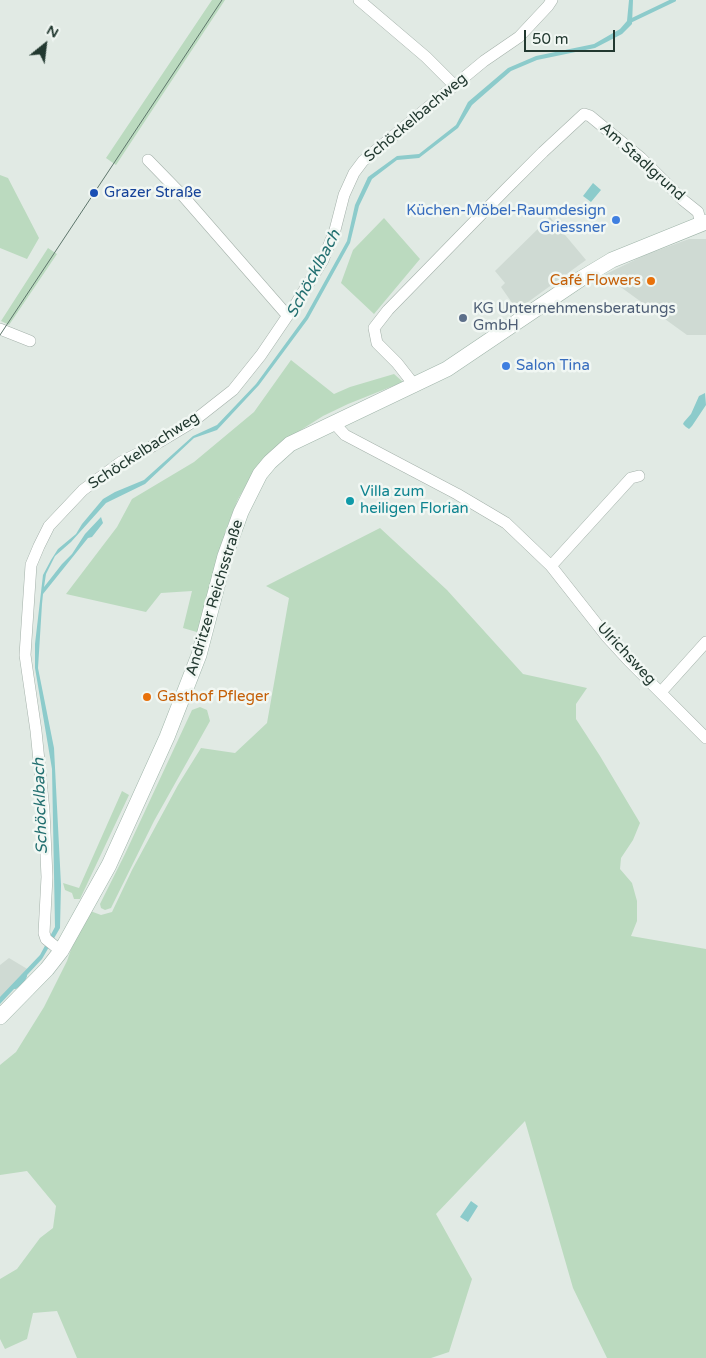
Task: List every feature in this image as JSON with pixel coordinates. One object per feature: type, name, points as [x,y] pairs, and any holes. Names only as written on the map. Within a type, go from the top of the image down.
[{"type":"main road","name":"Andritzer Reichsstraße","points":[[0,1017],[47,969],[54,945],[108,865],[167,737],[189,683],[204,640],[225,556],[250,492],[260,474],[290,444],[415,386],[447,369],[604,264],[633,250],[704,223]]},
{"type":"street","points":[[359,0],[454,85]]},
{"type":"street","name":"Schöckelbachweg","points":[[54,945],[44,930],[46,877],[44,811],[36,731],[25,655],[31,565],[49,526],[83,490],[121,462],[151,447],[191,422],[233,390],[261,356],[323,260],[335,230],[344,195],[354,173],[363,161],[484,61],[519,37],[552,0]]},
{"type":"street","name":"Am Stadlgrund","points":[[415,386],[397,363],[377,343],[374,328],[388,310],[499,195],[584,114],[590,116],[641,158],[683,200],[698,212],[704,223]]},
{"type":"street","points":[[148,160],[184,197],[287,315]]},
{"type":"street","points":[[0,329],[30,341]]},
{"type":"street","name":"Ulrichsweg","points":[[335,424],[345,435],[457,494],[506,523],[551,566],[607,637],[706,738]]},
{"type":"street","points":[[551,566],[631,478],[639,476]]},
{"type":"street","points":[[661,692],[706,642]]},
{"type":"shaded area","points":[[550,217],[586,260],[517,310],[501,287],[505,283],[495,271]]},
{"type":"shaded area","points":[[689,239],[706,239],[706,335],[687,335],[604,275],[645,255]]},
{"type":"shaded area","points":[[9,958],[29,970],[0,999],[0,965]]},
{"type":"green space","points":[[212,0],[225,0],[116,165],[106,158]]},
{"type":"green space","points":[[0,175],[8,178],[39,238],[27,259],[0,248]]},
{"type":"green space","points":[[384,218],[420,259],[374,314],[341,283],[353,250]]},
{"type":"green space","points":[[48,248],[57,254],[9,325],[1,321]]},
{"type":"green space","points":[[291,360],[334,394],[350,387],[394,374],[403,382],[323,416],[285,440],[258,465],[238,499],[226,530],[200,633],[183,628],[192,591],[161,593],[146,612],[66,594],[117,527],[132,499],[194,462],[254,412]]},
{"type":"green space","points":[[380,528],[447,590],[523,674],[587,688],[576,704],[576,719],[640,823],[633,840],[621,858],[620,869],[632,883],[637,901],[637,921],[631,936],[706,949],[706,1358],[607,1358],[573,1288],[525,1121],[436,1214],[472,1279],[449,1352],[431,1358],[77,1358],[57,1311],[33,1313],[27,1339],[5,1349],[0,1339],[0,1279],[17,1269],[40,1238],[53,1228],[56,1206],[27,1171],[0,1175],[0,1065],[16,1052],[44,1007],[67,961],[85,909],[101,915],[112,912],[132,870],[178,785],[201,748],[235,753],[267,723],[289,598],[266,586]]},
{"type":"green space","points":[[200,707],[207,710],[210,721],[154,821],[111,908],[105,910],[101,908],[100,904],[192,710]]},
{"type":"green space","points":[[122,791],[129,795],[80,899],[74,899],[72,893],[65,890],[63,883],[79,888]]},
{"type":"water","points":[[629,0],[633,0],[632,24],[622,34],[595,48],[537,60],[511,71],[472,105],[458,128],[419,158],[397,160],[372,179],[359,206],[350,243],[308,319],[259,385],[217,430],[194,438],[145,484],[106,503],[71,542],[55,556],[46,574],[44,587],[72,554],[85,534],[101,517],[103,523],[92,537],[88,538],[43,594],[42,604],[38,668],[54,748],[61,885],[60,928],[42,959],[0,1004],[0,997],[40,955],[55,927],[52,769],[35,668],[35,644],[43,575],[51,560],[58,549],[76,534],[103,499],[144,480],[193,436],[217,425],[256,384],[305,317],[347,241],[355,205],[368,177],[397,156],[419,154],[456,125],[468,102],[508,68],[536,56],[594,44],[620,29],[627,21]]},
{"type":"water","points":[[593,183],[601,190],[591,202],[583,196]]},
{"type":"water","points":[[705,393],[706,405],[689,429],[683,424],[691,414],[699,396]]},
{"type":"water","points":[[471,1201],[478,1206],[468,1222],[460,1217]]},
{"type":"waterway","points":[[630,21],[674,0]]},
{"type":"waterway","name":"Schöcklbach","points":[[15,987],[22,982],[25,976]]},
{"type":"tram line","points":[[0,335],[222,0]]},
{"type":"place","name":"Grazer Straße","points":[[94,193]]},
{"type":"place","name":"Küchen-Möbel-Raumdesign Griessner","points":[[616,220]]},
{"type":"place","name":"Café Flowers","points":[[651,281]]},
{"type":"place","name":"KG Unternehmensberatungs GmbH","points":[[463,318]]},
{"type":"place","name":"Salon Tina","points":[[506,366]]},
{"type":"place","name":"Villa zum heiligen Florian","points":[[350,501]]},
{"type":"place","name":"Gasthof Pfleger","points":[[147,697]]}]
